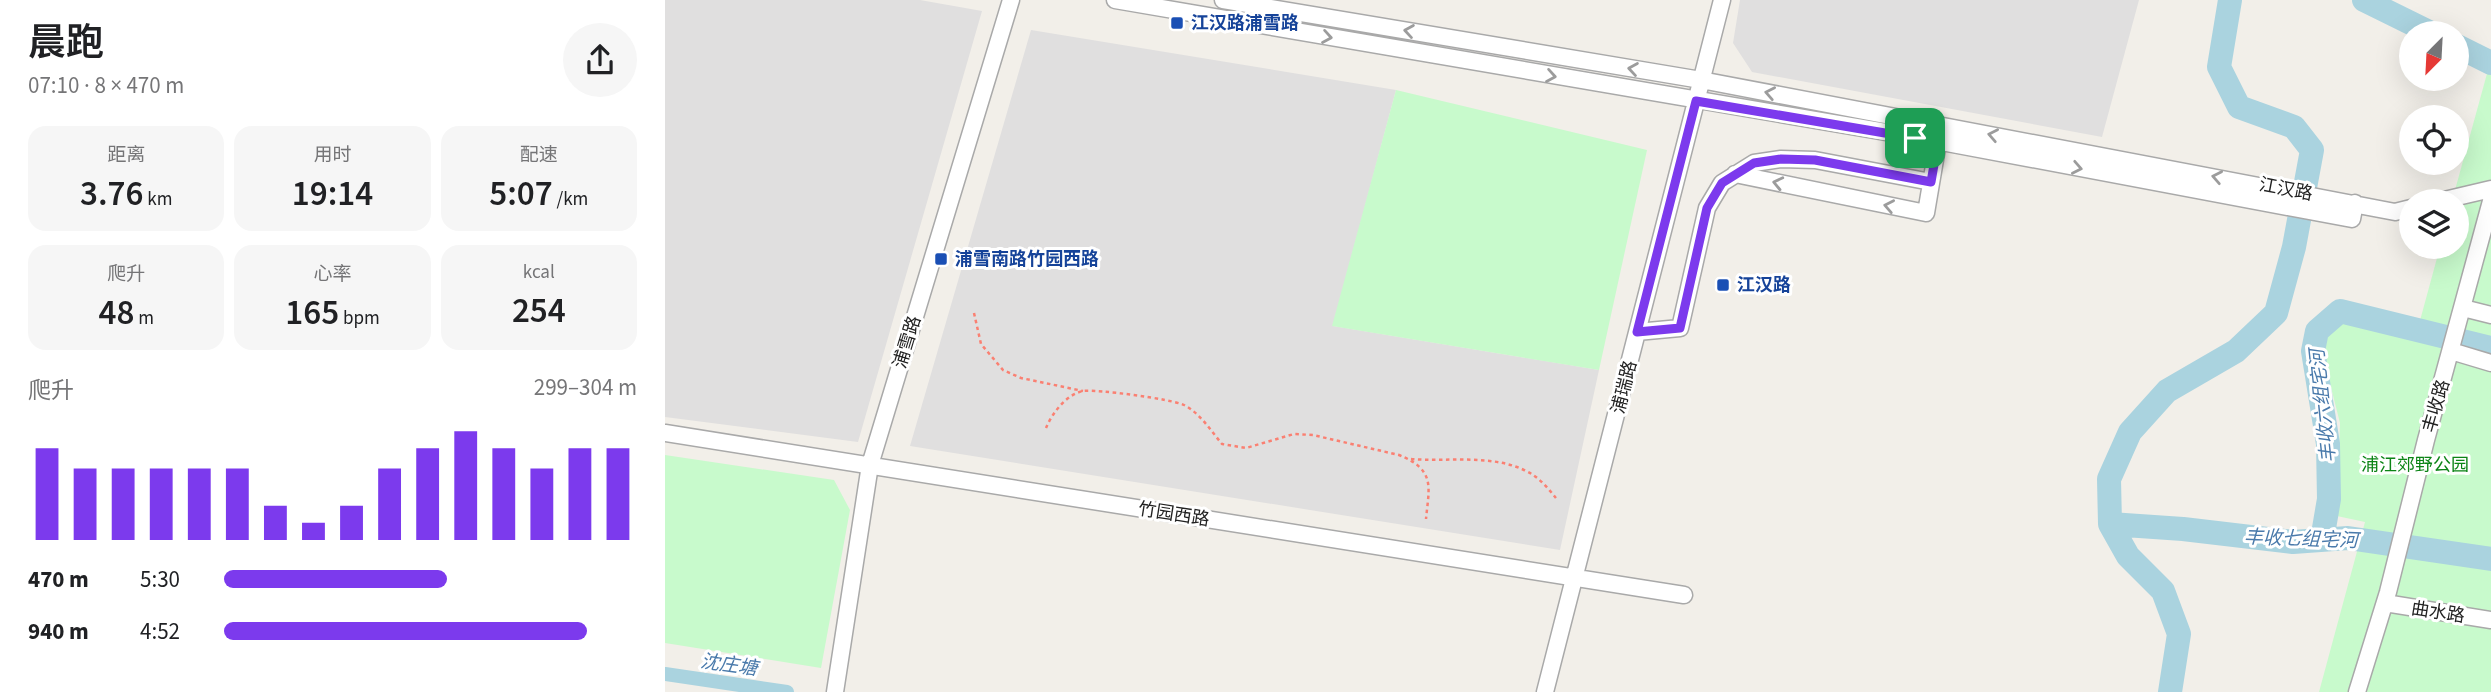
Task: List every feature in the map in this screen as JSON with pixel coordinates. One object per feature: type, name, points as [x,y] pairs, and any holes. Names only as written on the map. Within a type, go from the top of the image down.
[{"type":"street","name":"浦雪路","points":[[836,686],[870,465],[1011,0]]},
{"type":"street","points":[[1115,0],[1938,142],[2331,215],[2354,211],[2399,211]]},
{"type":"street","name":"江汉路","points":[[1223,0],[1701,80],[2335,199],[2354,211]]},
{"type":"street","name":"浦瑞路","points":[[1545,692],[1722,0]]},
{"type":"street","points":[[1735,174],[1926,213],[1938,142]]},
{"type":"street","points":[[1637,332],[1680,328],[1707,208],[1722,183],[1754,163],[1815,160],[1931,182]]},
{"type":"street","points":[[2469,194],[2491,189]]},
{"type":"street","name":"丰收路","points":[[2357,692],[2405,530],[2426,440],[2491,201]]},
{"type":"street","points":[[2461,313],[2491,315]]},
{"type":"street","points":[[2452,349],[2491,363]]},
{"type":"street","name":"竹园西路","points":[[665,433],[1684,595]]},
{"type":"street","name":"曲水路","points":[[2385,603],[2491,620]]},
{"type":"path","points":[[974,313],[981,344],[1003,370],[1021,379],[1083,391],[1159,398],[1185,405],[1222,444],[1246,448],[1294,434],[1313,435],[1406,458],[1467,460],[1523,469],[1542,481],[1556,498]]},
{"type":"path","points":[[1046,428],[1058,408],[1083,391]]},
{"type":"path","points":[[1406,458],[1426,475],[1431,488],[1426,519]]},
{"type":"shaded area","points":[[665,0],[920,0],[982,11],[858,442],[665,417]]},
{"type":"shaded area","points":[[1740,0],[2139,0],[2102,137],[1752,72],[1733,43]]},
{"type":"shaded area","points":[[1031,30],[1396,90],[1333,326],[1599,370],[1560,550],[910,446]]},
{"type":"green space","name":"浦江郊野公园","points":[[2491,59],[2491,692],[2319,692],[2365,522],[2337,516],[2340,423],[2320,344],[2337,324],[2360,323],[2415,339],[2437,259],[2469,259],[2469,189],[2455,189],[2459,175],[2469,175],[2469,139]]},
{"type":"green space","points":[[1396,90],[1647,150],[1599,370],[1332,326]]},
{"type":"green space","points":[[665,455],[834,480],[850,510],[821,668],[665,643]]},
{"type":"waterway","points":[[2170,692],[2179,634],[2163,591],[2128,556],[2110,524],[2109,479],[2130,432],[2167,391],[2236,351],[2276,313],[2294,247],[2312,150],[2294,127],[2239,107],[2219,67],[2230,0]]},
{"type":"waterway","points":[[2364,0],[2407,21]]},
{"type":"waterway","points":[[2469,52],[2491,63]]},
{"type":"waterway","name":"丰收六组宅河","points":[[2322,540],[2329,499],[2328,444],[2313,351],[2317,331],[2340,311],[2491,348]]},
{"type":"waterway","name":"丰收七组宅河","points":[[2110,524],[2183,529],[2293,542],[2348,538],[2491,559]]},
{"type":"waterway","name":"沈庄塘","points":[[665,674],[787,692]]},
{"type":"place","name":"江汉路浦雪路","points":[[1177,23]]},
{"type":"place","name":"浦雪南路竹园西路","points":[[941,259]]},
{"type":"place","name":"江汉路","points":[[1723,285]]},
{"type":"route","points":[[1696,101],[1915,138],[1938,142],[1931,182],[1815,160],[1781,159],[1754,163],[1722,183],[1707,208],[1680,328],[1637,332],[1696,101]]}]
